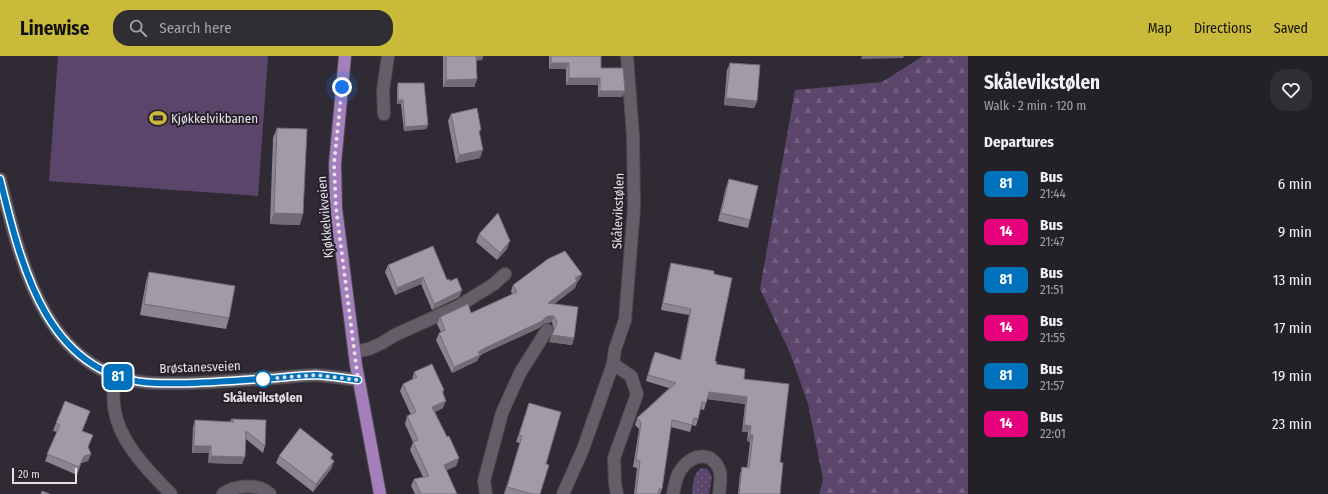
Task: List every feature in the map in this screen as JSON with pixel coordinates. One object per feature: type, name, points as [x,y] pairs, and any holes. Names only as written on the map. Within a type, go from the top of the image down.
[{"type":"main road","name":"Kjøkkelvikveien","points":[[345,56],[334,164],[336,208],[358,380],[380,494]]},
{"type":"street","points":[[384,114],[382,90],[388,56]]},
{"type":"street","name":"Skålevikstølen","points":[[563,494],[584,449],[613,364],[615,350],[625,320],[634,208],[633,136],[627,56]]},
{"type":"street","name":"Brøstanesveien","points":[[0,179],[21,255],[47,316],[63,340],[92,365],[116,376],[133,381],[155,383],[316,375],[358,380]]},
{"type":"street","points":[[354,352],[369,349],[395,335],[457,307],[494,284],[505,274]]},
{"type":"street","points":[[486,494],[484,481],[502,413],[520,373],[547,330]]},
{"type":"street","points":[[613,364],[631,376],[637,394],[614,458],[617,494]]},
{"type":"street","points":[[116,376],[112,401],[122,435],[134,454],[171,494]]},
{"type":"street","points":[[673,494],[676,479],[681,468],[692,458],[703,456],[712,460],[719,470],[721,483],[719,494]]},
{"type":"street","points":[[222,494],[226,491],[241,487],[260,488],[266,490],[270,494]]},
{"type":"green space","name":"Kjøkkelvikbanen","points":[[58,56],[268,56],[258,196],[49,181]]},
{"type":"green space","points":[[923,56],[968,56],[968,494],[819,494],[823,479],[808,404],[790,353],[760,289],[795,90],[882,82]]},
{"type":"green space","points":[[701,468],[708,469],[712,477],[709,494],[692,494],[696,473]]},
{"type":"building","points":[[446,56],[476,56],[477,79],[446,80]]},
{"type":"building","points":[[551,56],[601,56],[601,68],[623,68],[625,91],[600,91],[600,78],[569,78],[569,63],[551,63]]},
{"type":"building","points":[[730,63],[760,65],[757,101],[726,98]]},
{"type":"building","points":[[398,83],[424,83],[428,125],[405,127],[403,100],[398,100]]},
{"type":"building","points":[[477,108],[481,130],[479,131],[483,150],[459,155],[451,114]]},
{"type":"building","points":[[277,128],[307,129],[303,214],[274,213]]},
{"type":"building","points":[[729,179],[758,186],[750,220],[721,213]]},
{"type":"building","points":[[498,213],[510,241],[500,253],[479,234]]},
{"type":"building","points":[[433,246],[447,280],[449,279],[450,281],[457,278],[462,290],[434,304],[423,277],[397,288],[388,265]]},
{"type":"building","points":[[565,251],[582,274],[575,278],[577,281],[548,303],[578,307],[574,338],[552,335],[557,323],[554,316],[549,316],[542,321],[485,348],[478,352],[480,355],[454,367],[439,333],[445,330],[440,317],[468,304],[471,313],[517,292],[513,285],[548,259]]},
{"type":"building","points":[[671,263],[714,271],[714,274],[732,278],[715,361],[717,362],[716,364],[745,369],[744,379],[789,384],[780,462],[783,463],[780,494],[739,494],[742,467],[749,468],[753,435],[750,435],[751,426],[744,425],[747,397],[709,392],[706,403],[702,402],[698,419],[694,418],[692,425],[672,420],[662,489],[659,489],[658,494],[636,494],[640,461],[636,460],[641,422],[637,418],[676,383],[648,375],[655,352],[681,360],[691,309],[663,303]]},
{"type":"building","points":[[149,272],[235,286],[229,318],[144,304]]},
{"type":"building","points":[[432,364],[444,390],[442,391],[446,401],[432,407],[447,437],[449,436],[459,458],[444,465],[457,494],[421,494],[414,479],[429,476],[413,442],[418,440],[407,416],[416,412],[403,384],[417,377],[414,372]]},
{"type":"building","points":[[65,401],[90,411],[82,431],[93,435],[88,447],[91,454],[84,456],[79,467],[47,454],[60,425],[56,423]]},
{"type":"building","points":[[529,403],[561,412],[546,464],[549,465],[540,494],[532,494],[507,487],[522,436],[519,435]]},
{"type":"building","points":[[231,419],[266,420],[265,446],[246,431],[245,457],[211,456],[211,446],[194,446],[195,420],[234,422]]},
{"type":"building","points":[[300,428],[333,454],[330,458],[334,461],[316,484],[279,456]]},
{"type":"building","points":[[42,491],[50,494],[41,494]]},
{"type":"bus line","name":"81","points":[[0,179],[21,255],[47,316],[63,340],[92,365],[116,376],[133,381],[155,383],[316,375],[358,380]]},
{"type":"place","name":"Kjøkkelvikbanen","points":[[158,118]]},
{"type":"place","name":"Skålevikstølen","points":[[263,379]]},
{"type":"route","points":[[263,379],[316,375],[358,380],[336,208],[334,164],[342,87]]}]
